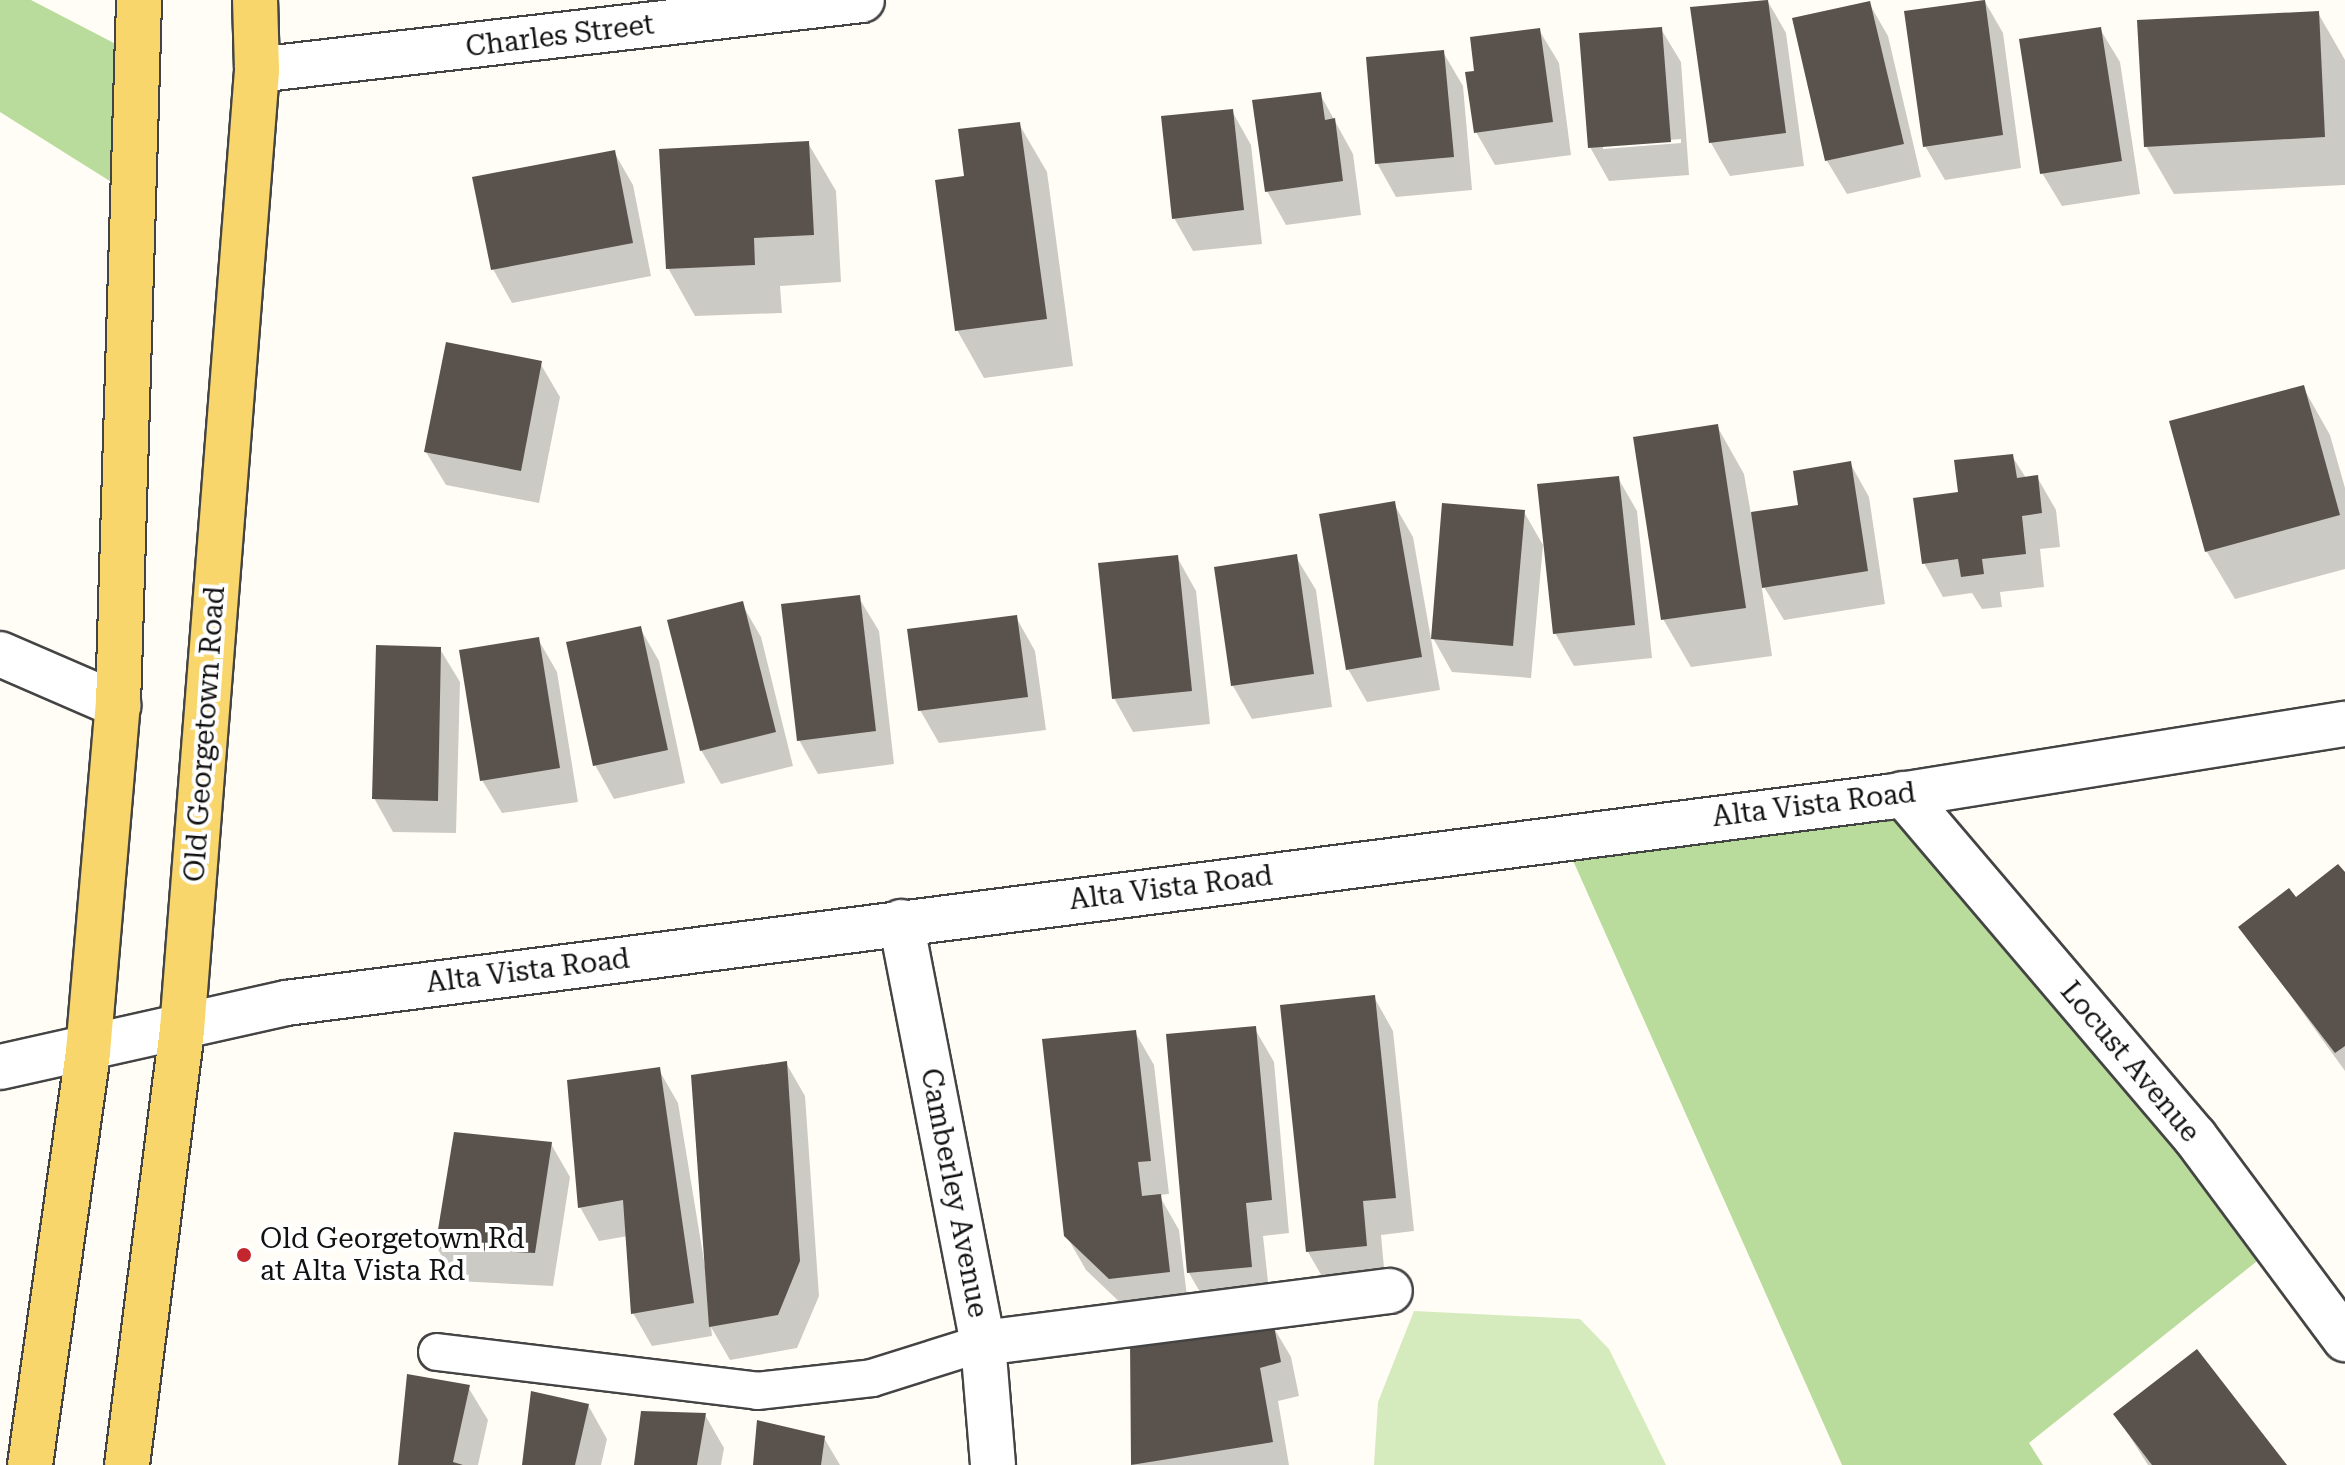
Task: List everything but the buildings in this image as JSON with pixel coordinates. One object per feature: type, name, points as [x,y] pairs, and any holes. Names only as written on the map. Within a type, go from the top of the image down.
[{"type":"main road","points":[[30,1465],[88,1052],[118,705],[139,0]]},
{"type":"main road","name":"Old Georgetown Road","points":[[127,1465],[182,1030],[257,70],[255,0]]},
{"type":"street","name":"Charles Street","points":[[257,70],[843,1]]},
{"type":"street","points":[[0,654],[118,705]]},
{"type":"street","name":"Alta Vista Road","points":[[0,1067],[88,1052],[286,1003],[1903,794],[2345,724]]},
{"type":"street","name":"Locust Avenue","points":[[1903,794],[2195,1137],[2345,1339]]},
{"type":"street","name":"Camberley Avenue","points":[[901,922],[983,1343],[993,1465]]},
{"type":"street","points":[[983,1343],[1390,1291]]},
{"type":"lane","points":[[437,1352],[757,1391],[872,1378],[983,1343]]},
{"type":"green space","points":[[0,0],[31,0],[137,55],[132,195],[0,112]]},
{"type":"green space","points":[[1888,797],[2276,1246],[2029,1443],[2043,1465],[1842,1465],[1563,838]]},
{"type":"green space","points":[[1414,1311],[1580,1319],[1609,1349],[1666,1465],[1374,1465],[1378,1402]]},
{"type":"place","name":"Old Georgetown Rd at Alta Vista Rd","points":[[244,1255]]}]
